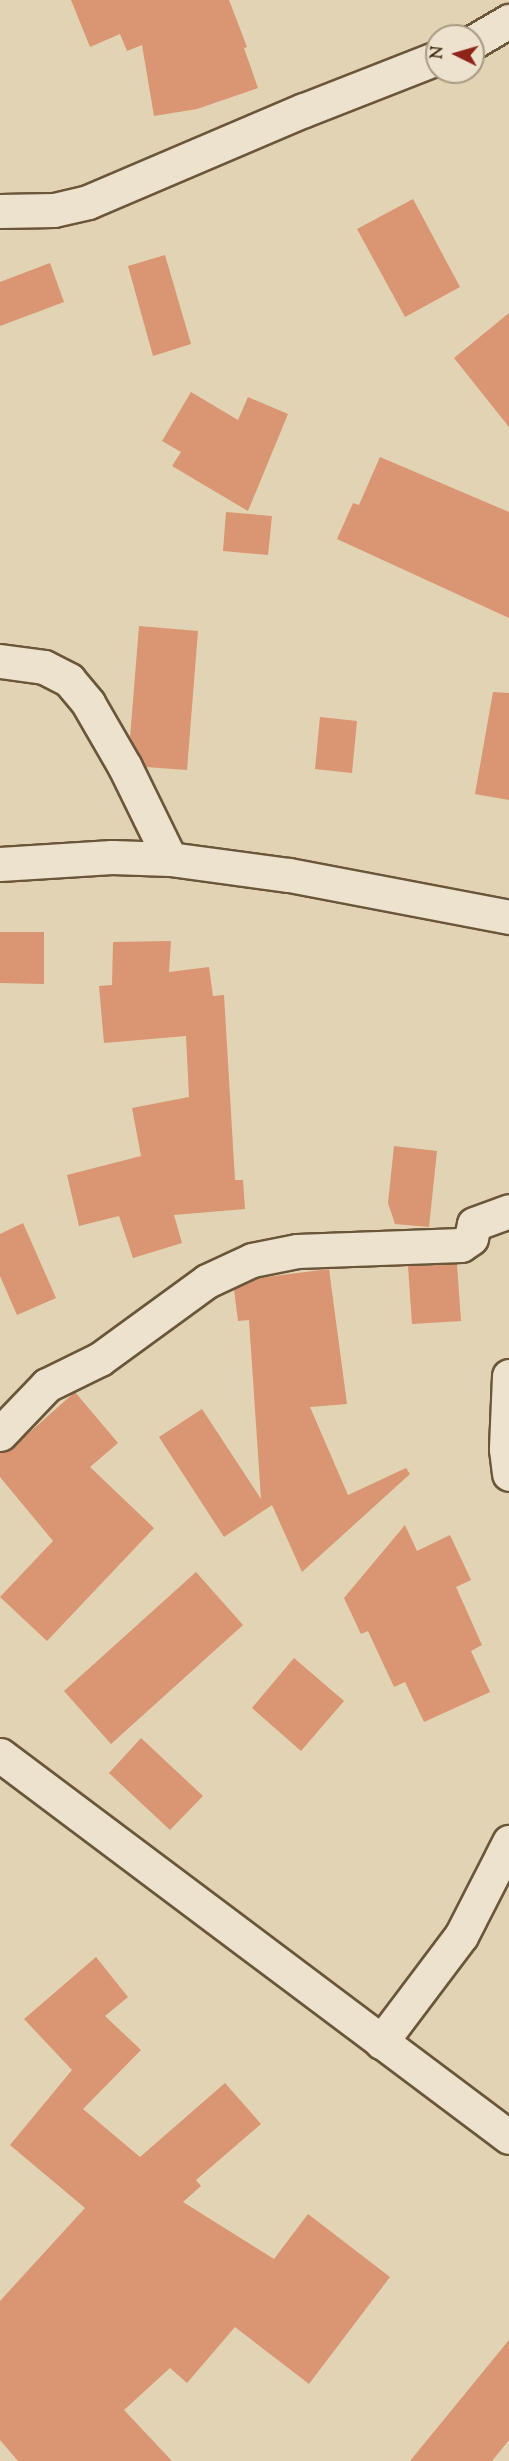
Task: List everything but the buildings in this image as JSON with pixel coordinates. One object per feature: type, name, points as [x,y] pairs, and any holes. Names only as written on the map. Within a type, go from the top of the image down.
[{"type":"street","points":[[485,35],[509,21]]},
{"type":"street","points":[[0,211],[54,210],[88,202],[304,110],[425,63]]},
{"type":"street","points":[[0,661],[44,667],[69,680],[88,703],[125,767],[170,859]]},
{"type":"street","points":[[0,864],[112,857],[170,859],[289,875],[509,917]]},
{"type":"street","points":[[0,1434],[47,1385],[100,1359],[207,1281],[252,1260],[297,1251],[462,1245],[471,1238],[474,1224],[509,1210]]},
{"type":"street","points":[[509,1376],[506,1449],[509,1474]]},
{"type":"street","points":[[0,1755],[509,2137]]},
{"type":"street","points":[[381,2042],[461,1936],[509,1842]]}]
